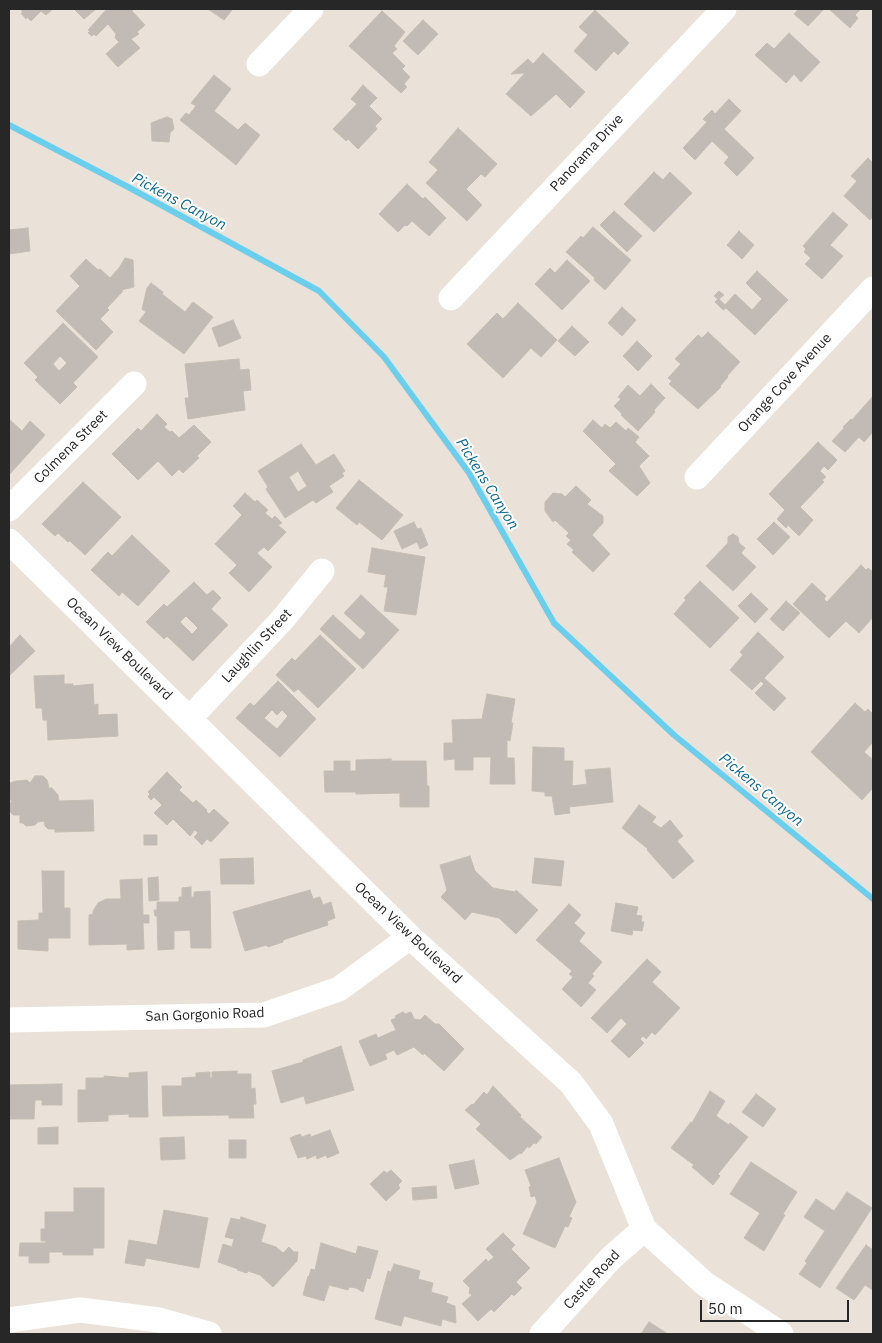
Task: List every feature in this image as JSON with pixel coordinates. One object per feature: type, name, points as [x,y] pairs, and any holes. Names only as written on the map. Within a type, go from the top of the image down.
[{"type":"street","points":[[259,64],[311,9]]},
{"type":"street","name":"Panorama Drive","points":[[450,298],[724,9]]},
{"type":"street","name":"Orange Cove Avenue","points":[[697,477],[873,289]]},
{"type":"street","name":"Colmena Street","points":[[9,509],[134,384]]},
{"type":"street","name":"Ocean View Boulevard","points":[[9,542],[410,937],[571,1084],[601,1124],[644,1229],[705,1284],[781,1334]]},
{"type":"street","name":"Laughlin Street","points":[[189,718],[282,620],[322,571]]},
{"type":"street","name":"San Gorgonio Road","points":[[9,1020],[264,1015],[339,989],[410,937]]},
{"type":"street","name":"Castle Road","points":[[542,1334],[612,1258],[644,1229]]},
{"type":"street","points":[[9,1320],[80,1310],[159,1320],[209,1334]]},
{"type":"building","points":[[20,9],[53,9],[46,15],[41,11],[31,21],[27,17],[26,19]]},
{"type":"building","points":[[74,9],[96,9],[84,19]]},
{"type":"building","points":[[109,9],[134,9],[132,11],[145,25],[137,32],[139,34],[131,39],[140,48],[118,67],[106,54],[119,42],[115,38],[116,34],[108,24],[96,36],[88,33],[90,31],[88,30]]},
{"type":"building","points":[[208,9],[229,9],[232,10],[224,20]]},
{"type":"building","points":[[799,9],[824,9],[808,26],[794,14]]},
{"type":"building","points":[[829,9],[861,9],[855,15],[858,18],[850,28]]},
{"type":"building","points":[[595,10],[629,43],[618,55],[614,51],[596,71],[574,51],[588,35],[579,27]]},
{"type":"building","points":[[382,11],[405,32],[394,46],[397,49],[392,53],[405,66],[402,69],[410,77],[404,84],[407,87],[401,93],[349,46]]},
{"type":"building","points":[[423,20],[438,34],[418,55],[403,41]]},
{"type":"building","points":[[789,33],[820,62],[801,82],[794,74],[786,83],[755,55],[767,43],[774,49]]},
{"type":"building","points":[[543,53],[585,92],[570,108],[556,94],[531,116],[506,94],[525,73],[511,74],[528,59],[533,64]]},
{"type":"building","points":[[214,75],[231,89],[214,111],[238,130],[245,123],[260,135],[236,165],[180,120],[186,113],[189,115],[196,106],[191,103]]},
{"type":"building","points":[[363,85],[377,98],[369,106],[382,119],[375,126],[377,129],[358,149],[348,139],[346,141],[333,129],[357,104],[351,99]]},
{"type":"building","points":[[729,99],[741,111],[724,129],[754,158],[737,176],[724,163],[729,157],[712,141],[695,160],[683,148],[707,122],[703,119],[712,110],[715,114]]},
{"type":"building","points":[[167,117],[172,119],[174,129],[170,133],[169,142],[152,141],[151,123]]},
{"type":"building","points":[[458,128],[497,164],[485,177],[481,174],[466,189],[482,205],[467,221],[426,183],[438,170],[429,162]]},
{"type":"building","points":[[868,158],[873,163],[873,216],[870,220],[844,196],[857,181],[851,176]]},
{"type":"building","points":[[654,172],[663,180],[670,172],[692,193],[654,232],[624,204]]},
{"type":"building","points":[[407,184],[423,199],[425,197],[446,218],[429,236],[412,221],[398,232],[379,214]]},
{"type":"building","points":[[614,211],[642,236],[627,252],[600,225]]},
{"type":"building","points":[[833,212],[848,225],[830,245],[843,256],[822,279],[805,264],[811,258],[804,252],[806,249],[803,246]]},
{"type":"building","points":[[593,227],[631,260],[605,290],[594,280],[595,278],[566,252],[581,236],[583,238]]},
{"type":"building","points":[[28,228],[30,251],[9,254],[9,230]]},
{"type":"building","points":[[739,231],[754,245],[742,259],[727,245]]},
{"type":"building","points":[[125,258],[133,260],[134,287],[121,290],[123,291],[107,308],[109,310],[100,319],[113,332],[96,350],[56,311],[80,286],[70,276],[86,259],[110,278]]},
{"type":"building","points":[[567,260],[590,281],[562,310],[535,284],[550,268],[555,273]]},
{"type":"building","points":[[757,271],[788,300],[755,335],[726,308],[723,310],[715,302],[718,299],[714,296],[719,291],[724,295],[719,299],[725,305],[735,294],[752,310],[762,299],[746,283]]},
{"type":"building","points":[[151,283],[185,312],[193,302],[213,317],[184,354],[139,321],[146,312],[142,309],[147,288]]},
{"type":"building","points":[[518,303],[557,340],[541,357],[531,348],[503,378],[467,344],[497,313],[503,319]]},
{"type":"building","points":[[622,307],[636,320],[622,336],[608,323]]},
{"type":"building","points":[[233,320],[241,338],[219,347],[212,328]]},
{"type":"building","points":[[63,323],[98,357],[73,383],[77,387],[60,404],[35,380],[38,377],[24,363]],"holes":[[[60,356],[67,363],[59,371],[53,364]]]},
{"type":"building","points":[[572,326],[589,342],[575,356],[558,341]]},
{"type":"building","points":[[708,332],[740,362],[727,376],[721,387],[698,409],[669,384],[672,381],[668,378],[681,364],[675,359],[698,335],[702,338]]},
{"type":"building","points":[[637,341],[652,356],[638,371],[623,356]]},
{"type":"building","points":[[239,359],[240,370],[249,369],[251,390],[243,391],[245,410],[188,419],[185,398],[189,398],[185,364]]},
{"type":"building","points":[[651,384],[665,398],[638,431],[614,406],[621,399],[618,397],[628,385],[640,396]]},
{"type":"building","points":[[873,396],[873,434],[864,442],[859,437],[845,452],[832,441]]},
{"type":"building","points":[[157,414],[167,424],[164,427],[170,432],[172,431],[179,438],[194,425],[211,442],[197,456],[199,458],[183,473],[179,469],[172,476],[158,461],[138,480],[112,454],[138,428],[141,431]]},
{"type":"building","points":[[9,419],[22,431],[30,421],[45,435],[9,475]]},
{"type":"building","points":[[593,420],[602,428],[605,424],[610,428],[616,422],[626,431],[628,428],[639,437],[635,442],[649,456],[639,466],[650,483],[637,496],[609,471],[616,464],[583,431]]},
{"type":"building","points":[[818,442],[837,460],[828,470],[824,466],[820,471],[826,477],[822,480],[824,482],[800,507],[813,520],[799,536],[788,525],[786,528],[777,519],[785,510],[769,494]]},
{"type":"building","points":[[301,444],[316,465],[334,454],[345,471],[342,473],[344,476],[329,486],[333,492],[316,503],[313,500],[285,518],[266,489],[268,487],[258,471]],"holes":[[[298,471],[307,486],[298,492],[289,477]]]},
{"type":"building","points":[[359,480],[403,515],[382,540],[359,522],[357,525],[336,508]]},
{"type":"building","points":[[83,482],[121,517],[85,555],[70,541],[68,542],[58,533],[55,536],[42,524]]},
{"type":"building","points":[[576,486],[591,500],[587,504],[603,516],[603,523],[592,535],[610,554],[593,572],[572,552],[574,550],[567,544],[571,540],[566,536],[569,533],[555,520],[553,522],[545,511],[545,502],[553,493],[562,494],[565,497]]},
{"type":"building","points":[[245,493],[255,502],[257,500],[268,510],[265,513],[272,519],[275,516],[282,523],[278,525],[286,532],[268,551],[264,547],[257,553],[272,567],[249,592],[229,573],[237,565],[215,544],[242,515],[233,506]]},
{"type":"building","points":[[414,522],[417,529],[421,528],[428,545],[420,549],[417,542],[402,549],[394,531]]},
{"type":"building","points":[[774,522],[790,537],[773,555],[757,539]]},
{"type":"building","points":[[733,534],[738,537],[739,543],[745,548],[741,553],[756,567],[733,591],[706,566],[728,543],[728,537]]},
{"type":"building","points":[[132,535],[170,571],[138,606],[122,592],[119,596],[91,570],[108,552],[112,556]]},
{"type":"building","points":[[372,548],[425,557],[416,615],[384,611],[388,587],[384,587],[386,575],[368,572]]},
{"type":"building","points":[[861,565],[866,570],[868,568],[873,572],[873,617],[859,633],[846,621],[829,638],[793,604],[812,583],[826,596],[824,599],[827,602]]},
{"type":"building","points":[[700,581],[739,618],[710,648],[674,614],[686,600],[684,598]]},
{"type":"building","points":[[194,582],[207,595],[213,590],[221,598],[211,609],[228,625],[193,661],[167,636],[164,639],[146,622],[164,604],[167,607]],"holes":[[[186,616],[198,628],[192,634],[180,622]]]},
{"type":"building","points":[[751,593],[768,609],[755,623],[738,606]]},
{"type":"building","points":[[361,595],[399,630],[363,669],[320,629],[333,615],[360,640],[366,633],[344,613]]},
{"type":"building","points":[[786,601],[800,613],[783,631],[770,619]]},
{"type":"building","points":[[758,632],[784,657],[764,678],[786,698],[774,711],[755,693],[764,684],[761,681],[752,690],[730,670],[743,655],[740,652]]},
{"type":"building","points":[[20,635],[35,651],[9,676],[9,647]]},
{"type":"building","points":[[320,635],[356,669],[318,708],[298,689],[294,692],[276,675],[292,658],[295,661]]},
{"type":"building","points":[[64,675],[64,684],[73,684],[73,686],[93,684],[94,705],[98,704],[98,715],[117,714],[118,736],[48,740],[47,720],[43,720],[42,708],[36,708],[34,676]]},
{"type":"building","points":[[278,681],[316,719],[280,757],[236,718],[250,703],[254,706]],"holes":[[[272,710],[277,715],[282,710],[288,716],[277,729],[264,718]]]},
{"type":"building","points":[[487,694],[515,699],[510,741],[507,740],[507,758],[514,758],[515,784],[490,784],[491,757],[473,757],[473,770],[455,770],[455,759],[444,760],[444,743],[453,743],[452,720],[482,719]]},
{"type":"building","points":[[855,703],[865,712],[868,709],[873,714],[873,742],[864,752],[873,760],[873,788],[862,800],[811,752]]},
{"type":"building","points":[[533,747],[564,748],[564,761],[573,761],[572,786],[587,784],[585,770],[610,768],[613,802],[569,807],[570,813],[555,815],[552,796],[545,796],[545,792],[532,791]]},
{"type":"building","points":[[391,759],[391,761],[426,761],[429,807],[400,807],[400,793],[356,794],[356,792],[325,792],[324,771],[334,771],[334,761],[350,761],[350,771],[356,771],[356,760]]},
{"type":"building","points":[[167,772],[182,787],[179,790],[193,803],[196,800],[209,814],[214,809],[229,823],[211,842],[207,839],[202,845],[194,837],[198,833],[195,830],[190,836],[173,819],[167,825],[154,813],[162,805],[154,797],[151,800],[148,797],[150,794],[148,792]]},
{"type":"building","points":[[35,776],[43,776],[47,780],[49,788],[52,788],[58,795],[59,801],[93,800],[94,831],[55,832],[55,829],[48,829],[45,826],[44,821],[26,826],[20,823],[20,815],[13,815],[9,811],[9,803],[12,802],[9,798],[9,786],[10,783],[16,781],[27,780],[30,783]]},
{"type":"building","points":[[639,805],[656,817],[652,822],[661,828],[670,820],[683,836],[677,841],[694,861],[673,879],[648,849],[622,828]]},
{"type":"building","points":[[144,835],[157,835],[157,845],[144,845]]},
{"type":"building","points":[[470,856],[475,871],[493,888],[515,892],[516,890],[538,910],[516,934],[499,918],[472,912],[465,920],[441,897],[447,890],[440,865]]},
{"type":"building","points":[[253,858],[254,884],[221,884],[220,859]]},
{"type":"building","points":[[535,858],[564,861],[561,886],[532,883]]},
{"type":"building","points":[[42,871],[64,871],[64,908],[70,908],[70,938],[48,938],[48,951],[18,949],[18,921],[39,920],[39,913],[43,913]]},
{"type":"building","points":[[158,877],[159,900],[149,901],[148,878]]},
{"type":"building","points":[[142,879],[143,915],[149,915],[149,923],[143,923],[144,949],[127,950],[127,944],[89,945],[89,915],[93,914],[98,903],[106,899],[121,899],[120,880]]},
{"type":"building","points":[[191,887],[191,897],[194,897],[194,892],[210,891],[211,948],[191,948],[190,930],[174,931],[174,949],[158,950],[157,916],[155,916],[154,910],[157,910],[157,902],[179,902],[179,897],[182,897],[182,888]]},
{"type":"building","points":[[310,890],[313,899],[320,897],[323,905],[331,902],[335,918],[327,921],[328,925],[268,947],[267,945],[245,951],[233,912]]},
{"type":"building","points":[[616,903],[638,907],[636,915],[642,916],[641,922],[644,922],[642,931],[633,930],[632,935],[611,931]]},
{"type":"building","points":[[569,904],[581,915],[574,923],[585,933],[579,941],[602,962],[592,974],[594,976],[588,983],[596,990],[581,1007],[562,989],[573,977],[569,974],[572,971],[536,940]]},
{"type":"building","points":[[647,959],[661,972],[652,982],[680,1008],[655,1035],[652,1032],[646,1039],[643,1036],[640,1039],[644,1043],[629,1058],[611,1041],[627,1024],[621,1018],[607,1033],[591,1018]]},
{"type":"building","points":[[403,1012],[405,1014],[411,1012],[414,1019],[420,1020],[425,1015],[435,1024],[439,1024],[464,1049],[444,1071],[424,1053],[423,1055],[414,1047],[397,1055],[394,1050],[385,1054],[387,1059],[370,1066],[359,1041],[376,1034],[378,1038],[396,1030],[391,1020]]},
{"type":"building","points":[[341,1046],[354,1090],[306,1104],[304,1096],[281,1103],[272,1071],[303,1062],[303,1060]]},
{"type":"building","points":[[237,1071],[237,1074],[251,1074],[251,1089],[255,1088],[256,1104],[253,1104],[254,1118],[229,1118],[229,1115],[163,1116],[162,1086],[182,1086],[182,1078],[196,1077],[196,1073],[210,1072],[210,1078],[212,1078],[212,1072]]},
{"type":"building","points":[[147,1072],[148,1117],[129,1117],[129,1114],[108,1115],[108,1121],[78,1122],[78,1090],[86,1090],[86,1078],[104,1078],[104,1076],[129,1078],[129,1073]]},
{"type":"building","points":[[62,1084],[62,1105],[42,1105],[42,1100],[35,1100],[34,1119],[9,1119],[9,1085]]},
{"type":"building","points":[[493,1086],[521,1115],[520,1117],[542,1137],[536,1144],[534,1143],[529,1148],[528,1146],[521,1154],[510,1160],[476,1129],[481,1124],[465,1110],[473,1105],[484,1092],[487,1095]]},
{"type":"building","points":[[710,1091],[725,1101],[716,1116],[729,1125],[730,1123],[748,1137],[718,1174],[720,1176],[713,1185],[692,1167],[694,1165],[671,1148],[692,1123]]},
{"type":"building","points":[[756,1094],[776,1109],[763,1127],[742,1112]]},
{"type":"building","points":[[58,1127],[58,1144],[38,1144],[38,1128]]},
{"type":"building","points":[[330,1130],[339,1153],[327,1158],[326,1155],[317,1159],[316,1155],[307,1159],[306,1156],[298,1158],[290,1138],[300,1134],[302,1137],[310,1134],[311,1137]]},
{"type":"building","points":[[184,1137],[185,1159],[161,1160],[160,1138]]},
{"type":"building","points":[[229,1140],[246,1140],[246,1158],[229,1158]]},
{"type":"building","points":[[559,1158],[576,1202],[569,1217],[572,1218],[568,1227],[565,1226],[555,1248],[523,1234],[537,1202],[535,1196],[531,1197],[529,1187],[531,1186],[525,1170]]},
{"type":"building","points":[[474,1160],[479,1184],[455,1189],[449,1165]]},
{"type":"building","points":[[751,1162],[797,1192],[764,1251],[744,1238],[760,1213],[730,1194]]},
{"type":"building","points":[[391,1170],[402,1181],[398,1185],[400,1188],[386,1201],[370,1184],[384,1171],[387,1173]]},
{"type":"building","points":[[436,1186],[437,1198],[413,1200],[412,1188]]},
{"type":"building","points":[[74,1188],[104,1188],[104,1248],[93,1248],[93,1255],[63,1255],[63,1252],[49,1252],[49,1263],[29,1263],[29,1256],[19,1256],[20,1243],[45,1243],[46,1241],[41,1241],[41,1229],[45,1229],[45,1212],[74,1212]]},
{"type":"building","points":[[847,1192],[872,1208],[820,1288],[799,1274],[807,1263],[805,1261],[825,1231],[804,1217],[816,1199],[834,1211]]},
{"type":"building","points":[[164,1210],[208,1218],[199,1268],[146,1258],[144,1266],[125,1263],[129,1240],[157,1245]]},
{"type":"building","points":[[241,1217],[266,1225],[261,1242],[276,1247],[283,1253],[289,1247],[294,1252],[298,1252],[297,1261],[273,1287],[260,1275],[237,1270],[218,1262],[223,1244],[232,1247],[234,1239],[225,1237],[231,1218],[240,1220]]},
{"type":"building","points":[[503,1233],[515,1245],[511,1249],[530,1268],[516,1282],[522,1288],[514,1296],[512,1294],[494,1312],[491,1309],[478,1321],[462,1304],[472,1295],[469,1293],[470,1288],[463,1281],[486,1259],[488,1262],[494,1257],[486,1249]]},
{"type":"building","points":[[321,1243],[356,1254],[358,1246],[378,1251],[370,1279],[367,1278],[363,1292],[356,1288],[349,1287],[348,1290],[329,1285],[324,1301],[303,1295],[311,1269],[315,1270]]},
{"type":"building","points":[[866,1245],[873,1250],[873,1290],[865,1285],[854,1300],[836,1288]]},
{"type":"building","points":[[394,1264],[420,1271],[418,1279],[433,1283],[431,1292],[448,1297],[446,1303],[455,1306],[456,1323],[442,1319],[441,1326],[404,1316],[401,1326],[375,1319],[388,1271],[391,1272]]},
{"type":"building","points":[[649,1322],[668,1334],[641,1334]]},
{"type":"waterway","name":"Pickens Canyon","points":[[9,125],[128,187],[319,291],[384,357],[469,473],[554,623],[674,735],[873,899]]}]
